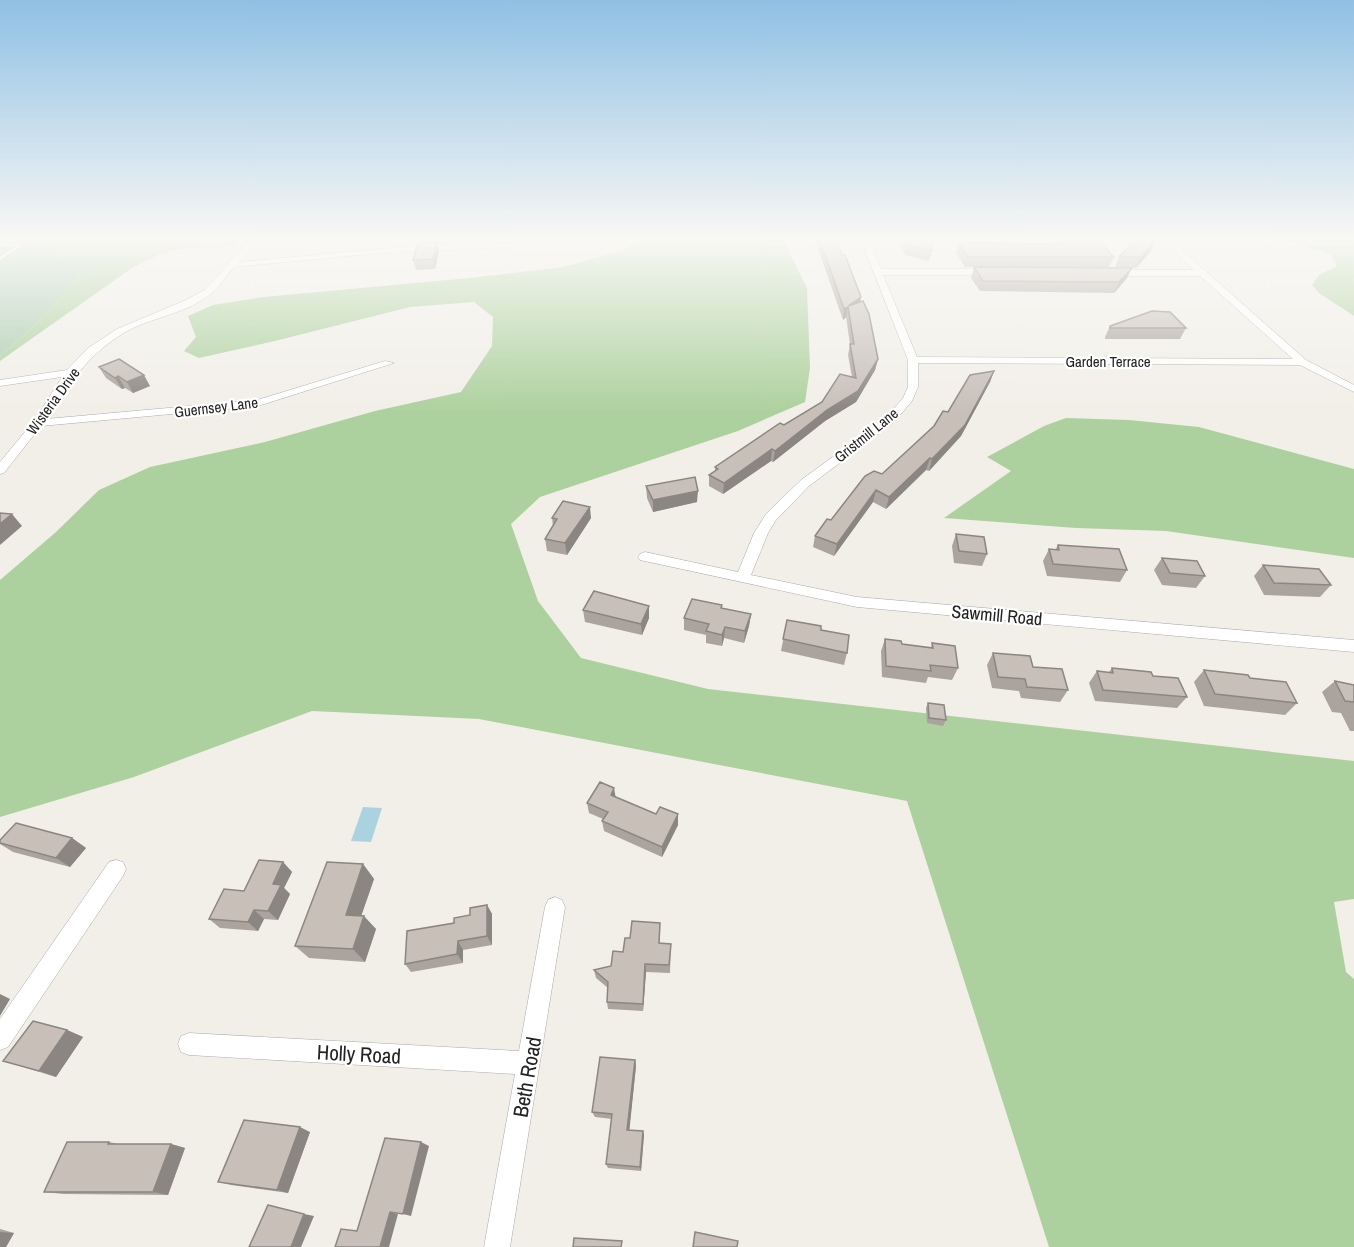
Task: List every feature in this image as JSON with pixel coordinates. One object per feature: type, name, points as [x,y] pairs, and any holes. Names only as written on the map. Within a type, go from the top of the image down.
[{"type":"street","name":"Wisteria Drive","points":[[0,470],[38,423],[70,373],[92,350],[120,331],[202,295]]},
{"type":"street","name":"Gristmill Lane","points":[[743,577],[760,533],[787,498],[889,421],[908,399],[913,387],[914,360],[887,295]]},
{"type":"street","points":[[1227,295],[1302,362],[1354,389]]},
{"type":"street","name":"Garden Terrace","points":[[914,360],[1302,362]]},
{"type":"street","name":"Guernsey Lane","points":[[38,423],[258,403],[389,363]]},
{"type":"street","points":[[0,383],[70,373]]},
{"type":"street","name":"Sawmill Road","points":[[645,557],[857,602],[1354,646]]},
{"type":"street","points":[[0,1040],[116,869]]},
{"type":"street","name":"Beth Road","points":[[497,1247],[555,907]]},
{"type":"street","name":"Holly Road","points":[[189,1044],[529,1063]]},
{"type":"green space","points":[[0,295],[63,295],[35,325],[0,356]]},
{"type":"green space","points":[[63,295],[93,295],[0,361],[0,356],[35,325]]},
{"type":"green space","points":[[807,295],[810,368],[805,402],[738,431],[540,497],[511,524],[538,601],[581,658],[708,689],[1354,761],[1354,899],[1334,902],[1346,972],[1354,979],[1354,1247],[1049,1247],[907,801],[479,719],[312,711],[134,777],[0,817],[0,580],[56,532],[99,490],[150,467],[265,442],[375,411],[461,392],[492,346],[493,317],[474,302],[410,307],[199,358],[184,351],[196,337],[188,316],[213,305],[264,297]]},
{"type":"green space","points":[[1322,295],[1354,295],[1354,316]]},
{"type":"green space","points":[[1066,418],[1129,420],[1199,427],[1354,469],[1354,558],[1166,531],[1076,528],[944,518],[1011,471],[987,457],[1044,426]]},
{"type":"water","points":[[363,807],[382,808],[371,842],[351,841]]},
{"type":"building","points":[[839,295],[860,295],[861,297],[848,306],[863,301],[869,314],[878,359],[858,391],[827,410],[775,451],[772,449],[724,483],[709,475],[718,469],[715,467],[780,423],[784,425],[822,402],[840,374],[856,378],[850,344],[854,344],[848,307],[844,309]]},
{"type":"building","points":[[1152,311],[1170,312],[1186,328],[1110,328],[1110,326]]},
{"type":"building","points":[[119,359],[144,375],[127,382],[118,376],[115,378],[99,367]]},
{"type":"building","points":[[994,371],[965,425],[932,459],[930,458],[889,497],[876,490],[837,544],[815,536],[827,519],[831,520],[865,476],[874,471],[882,474],[934,426],[943,411],[948,412],[970,375]]},
{"type":"building","points":[[695,477],[698,491],[653,500],[646,486]]},
{"type":"building","points":[[563,501],[590,507],[565,543],[545,539],[557,519],[552,518]]},
{"type":"building","points":[[0,513],[12,514],[0,524]]},
{"type":"building","points":[[956,534],[984,537],[987,554],[959,551]]},
{"type":"building","points":[[1058,545],[1119,549],[1127,570],[1053,564],[1049,549],[1059,550]]},
{"type":"building","points":[[1162,558],[1197,561],[1205,576],[1170,573]]},
{"type":"building","points":[[1263,565],[1319,569],[1331,585],[1274,583]]},
{"type":"building","points":[[594,591],[649,606],[641,624],[583,610]]},
{"type":"building","points":[[692,599],[751,614],[745,631],[725,627],[722,635],[706,631],[709,624],[684,618]]},
{"type":"building","points":[[787,620],[821,626],[821,630],[849,635],[847,653],[783,639]]},
{"type":"building","points":[[885,639],[933,648],[932,643],[955,646],[958,668],[930,665],[931,671],[886,666]]},
{"type":"building","points":[[993,653],[1030,656],[1033,667],[1062,669],[1068,690],[1027,687],[1025,679],[998,677]]},
{"type":"building","points":[[1112,668],[1151,672],[1153,676],[1178,678],[1187,697],[1103,690],[1097,671],[1113,673]]},
{"type":"building","points":[[1204,670],[1286,682],[1297,703],[1215,694]]},
{"type":"building","points":[[1335,681],[1354,685],[1354,702],[1345,701]]},
{"type":"building","points":[[928,703],[944,705],[946,720],[929,718]]},
{"type":"building","points":[[600,782],[614,788],[611,795],[656,814],[660,807],[678,814],[662,847],[602,821],[608,812],[587,803]]},
{"type":"building","points":[[16,823],[72,838],[56,858],[0,843],[0,840]]},
{"type":"building","points":[[259,860],[283,862],[273,884],[281,885],[268,911],[254,910],[248,922],[209,919],[224,889],[244,891]]},
{"type":"building","points":[[327,862],[363,864],[346,915],[364,916],[353,949],[295,946]]},
{"type":"building","points":[[487,905],[487,936],[458,941],[457,954],[405,964],[407,931],[454,923],[454,918],[470,915],[470,908]]},
{"type":"building","points":[[632,921],[660,923],[659,943],[671,944],[669,965],[645,964],[643,1004],[607,1002],[608,982],[594,970],[611,966],[613,951],[623,952],[625,938],[630,938]]},
{"type":"building","points":[[33,1021],[67,1030],[39,1071],[3,1061]]},
{"type":"building","points":[[600,1057],[635,1060],[627,1130],[643,1131],[640,1167],[606,1164],[612,1114],[592,1112]]},
{"type":"building","points":[[244,1120],[300,1127],[277,1190],[218,1182]]},
{"type":"building","points":[[385,1138],[421,1142],[403,1214],[390,1212],[380,1247],[335,1247],[341,1229],[357,1231]]},
{"type":"building","points":[[67,1142],[171,1144],[153,1192],[44,1192]]},
{"type":"building","points":[[268,1205],[304,1214],[291,1247],[249,1247]]},
{"type":"building","points":[[695,1232],[738,1241],[737,1247],[693,1247]]},
{"type":"building","points":[[574,1238],[622,1241],[621,1247],[573,1247]]}]
